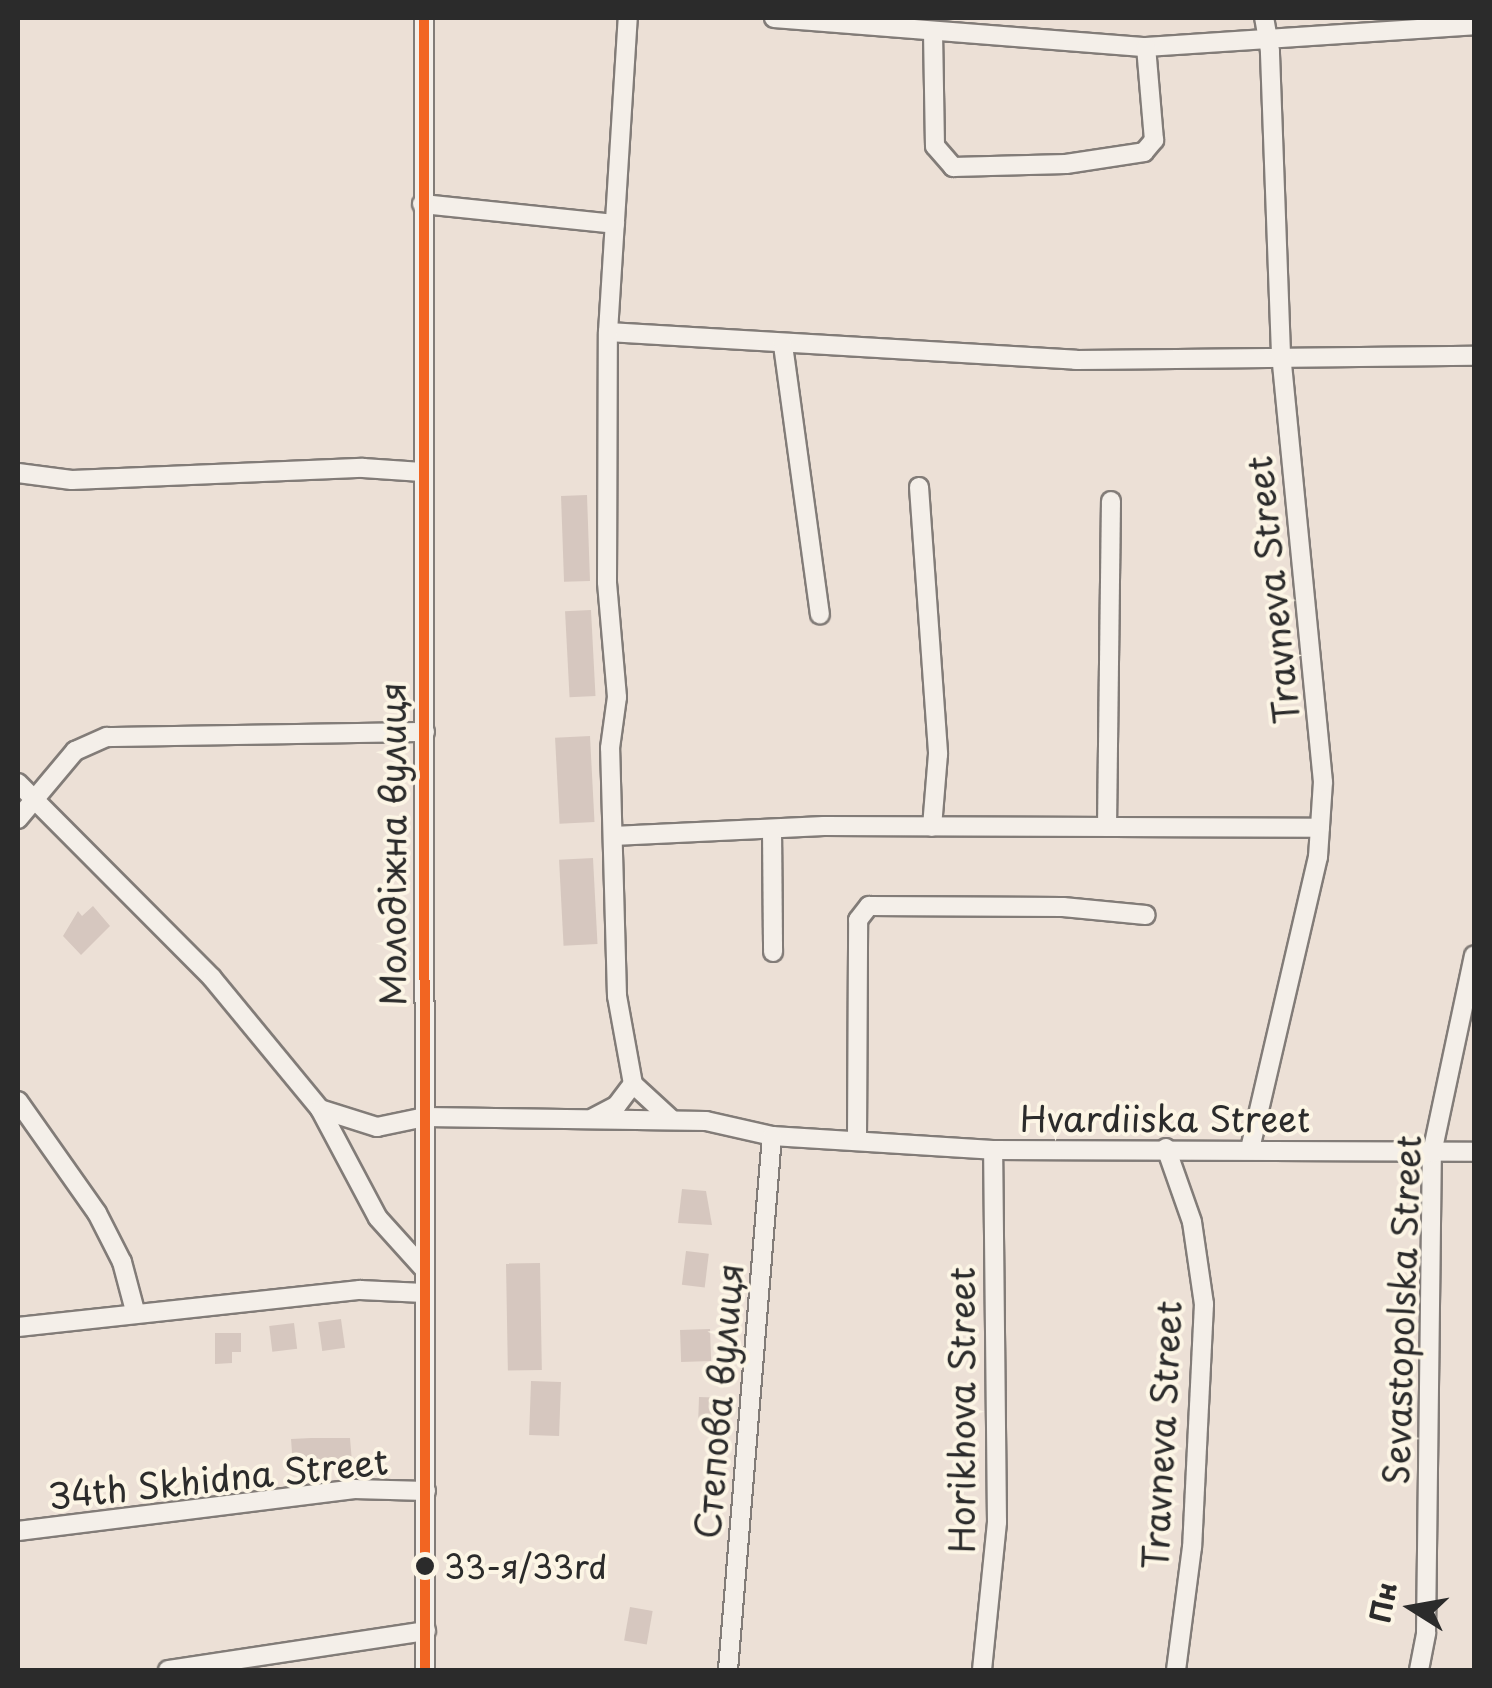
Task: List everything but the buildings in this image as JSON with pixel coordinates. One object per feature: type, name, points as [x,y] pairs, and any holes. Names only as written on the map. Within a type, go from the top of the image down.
[{"type":"street","name":"Молодіжна вулиця","points":[[424,18],[425,1670]]},
{"type":"street","points":[[628,18],[608,332],[619,1028],[633,1084],[672,1120]]},
{"type":"street","points":[[774,18],[1146,47],[1265,26],[1474,25]]},
{"type":"street","name":"Travneva Street","points":[[1250,1150],[1320,828],[1323,782],[1281,354],[1265,26]]},
{"type":"street","points":[[933,32],[935,146],[952,167],[1066,164],[1144,152],[1154,140],[1146,47]]},
{"type":"street","points":[[422,204],[615,224]]},
{"type":"street","points":[[608,332],[1076,360],[1281,354],[1474,356]]},
{"type":"street","points":[[783,345],[820,614]]},
{"type":"street","points":[[18,473],[72,480],[363,468],[422,472]]},
{"type":"street","points":[[919,487],[938,754],[932,826]]},
{"type":"street","points":[[1107,827],[1111,501]]},
{"type":"street","points":[[18,819],[38,801],[75,751],[107,736],[426,732]]},
{"type":"street","points":[[18,783],[212,978],[320,1110],[378,1218],[425,1270]]},
{"type":"street","points":[[614,836],[932,826],[1320,828]]},
{"type":"street","points":[[772,829],[773,952]]},
{"type":"street","points":[[857,1138],[858,920],[869,906],[1063,907],[1146,916]]},
{"type":"street","name":"Sevastopolska Street","points":[[1419,1670],[1427,1593],[1432,1153],[1474,955]]},
{"type":"street","points":[[591,1119],[617,1105],[633,1084]]},
{"type":"street","points":[[18,1101],[98,1213],[122,1262],[135,1312]]},
{"type":"street","name":"Hvardiiska Street","points":[[320,1110],[377,1127],[425,1118],[672,1120],[772,1136],[857,1138],[992,1150],[1474,1152]]},
{"type":"street","name":"Степова вулиця","points":[[728,1670],[772,1136]]},
{"type":"street","name":"Travneva Street","points":[[1166,1148],[1192,1222],[1204,1304],[1192,1547],[1176,1670]]},
{"type":"street","name":"Horikhova Street","points":[[982,1670],[997,1522],[992,1150]]},
{"type":"street","points":[[18,1327],[360,1290],[424,1293]]},
{"type":"street","name":"34th Skhidna Street","points":[[18,1531],[354,1490],[426,1490]]},
{"type":"street","points":[[168,1670],[426,1630]]},
{"type":"transit line","points":[[424,18],[425,1670]]},
{"type":"place","name":"33-я/33rd","points":[[425,1566]]}]
